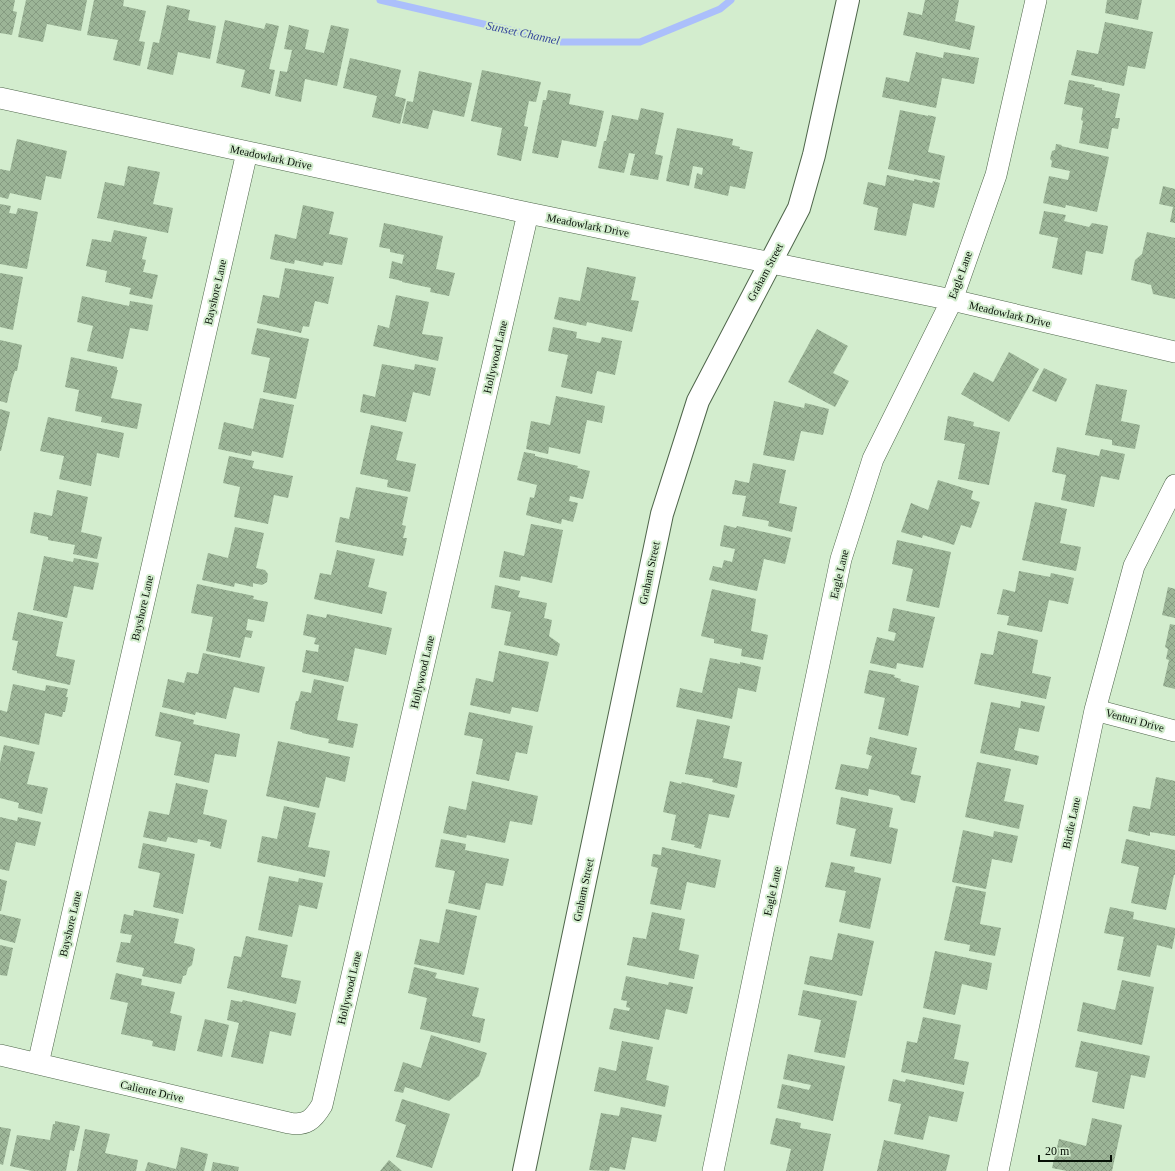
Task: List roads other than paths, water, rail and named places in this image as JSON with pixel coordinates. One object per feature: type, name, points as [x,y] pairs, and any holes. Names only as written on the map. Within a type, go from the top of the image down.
[{"type":"street","name":"Graham Street","points":[[524,1171],[662,514],[698,401],[799,208],[814,155],[848,0]]},
{"type":"street","name":"Eagle Lane","points":[[713,1171],[841,558],[873,459],[952,300],[996,175],[1036,0]]},
{"type":"street","name":"Meadowlark Drive","points":[[0,98],[528,213],[952,300],[1175,352]]},
{"type":"street","name":"Bayshore Lane","points":[[38,1064],[247,152]]},
{"type":"street","name":"Hollywood Lane","points":[[304,1124],[314,1116],[322,1106],[528,213]]},
{"type":"street","name":"Birdie Lane","points":[[998,1171],[1095,710],[1134,566],[1175,485]]},
{"type":"street","name":"Venturi Drive","points":[[1095,710],[1175,731]]},
{"type":"street","name":"Caliente Drive","points":[[0,1055],[289,1124],[304,1124]]},
{"type":"waterway","name":"Sunset Channel","points":[[380,0],[561,42],[640,42],[720,9],[731,0]]}]
